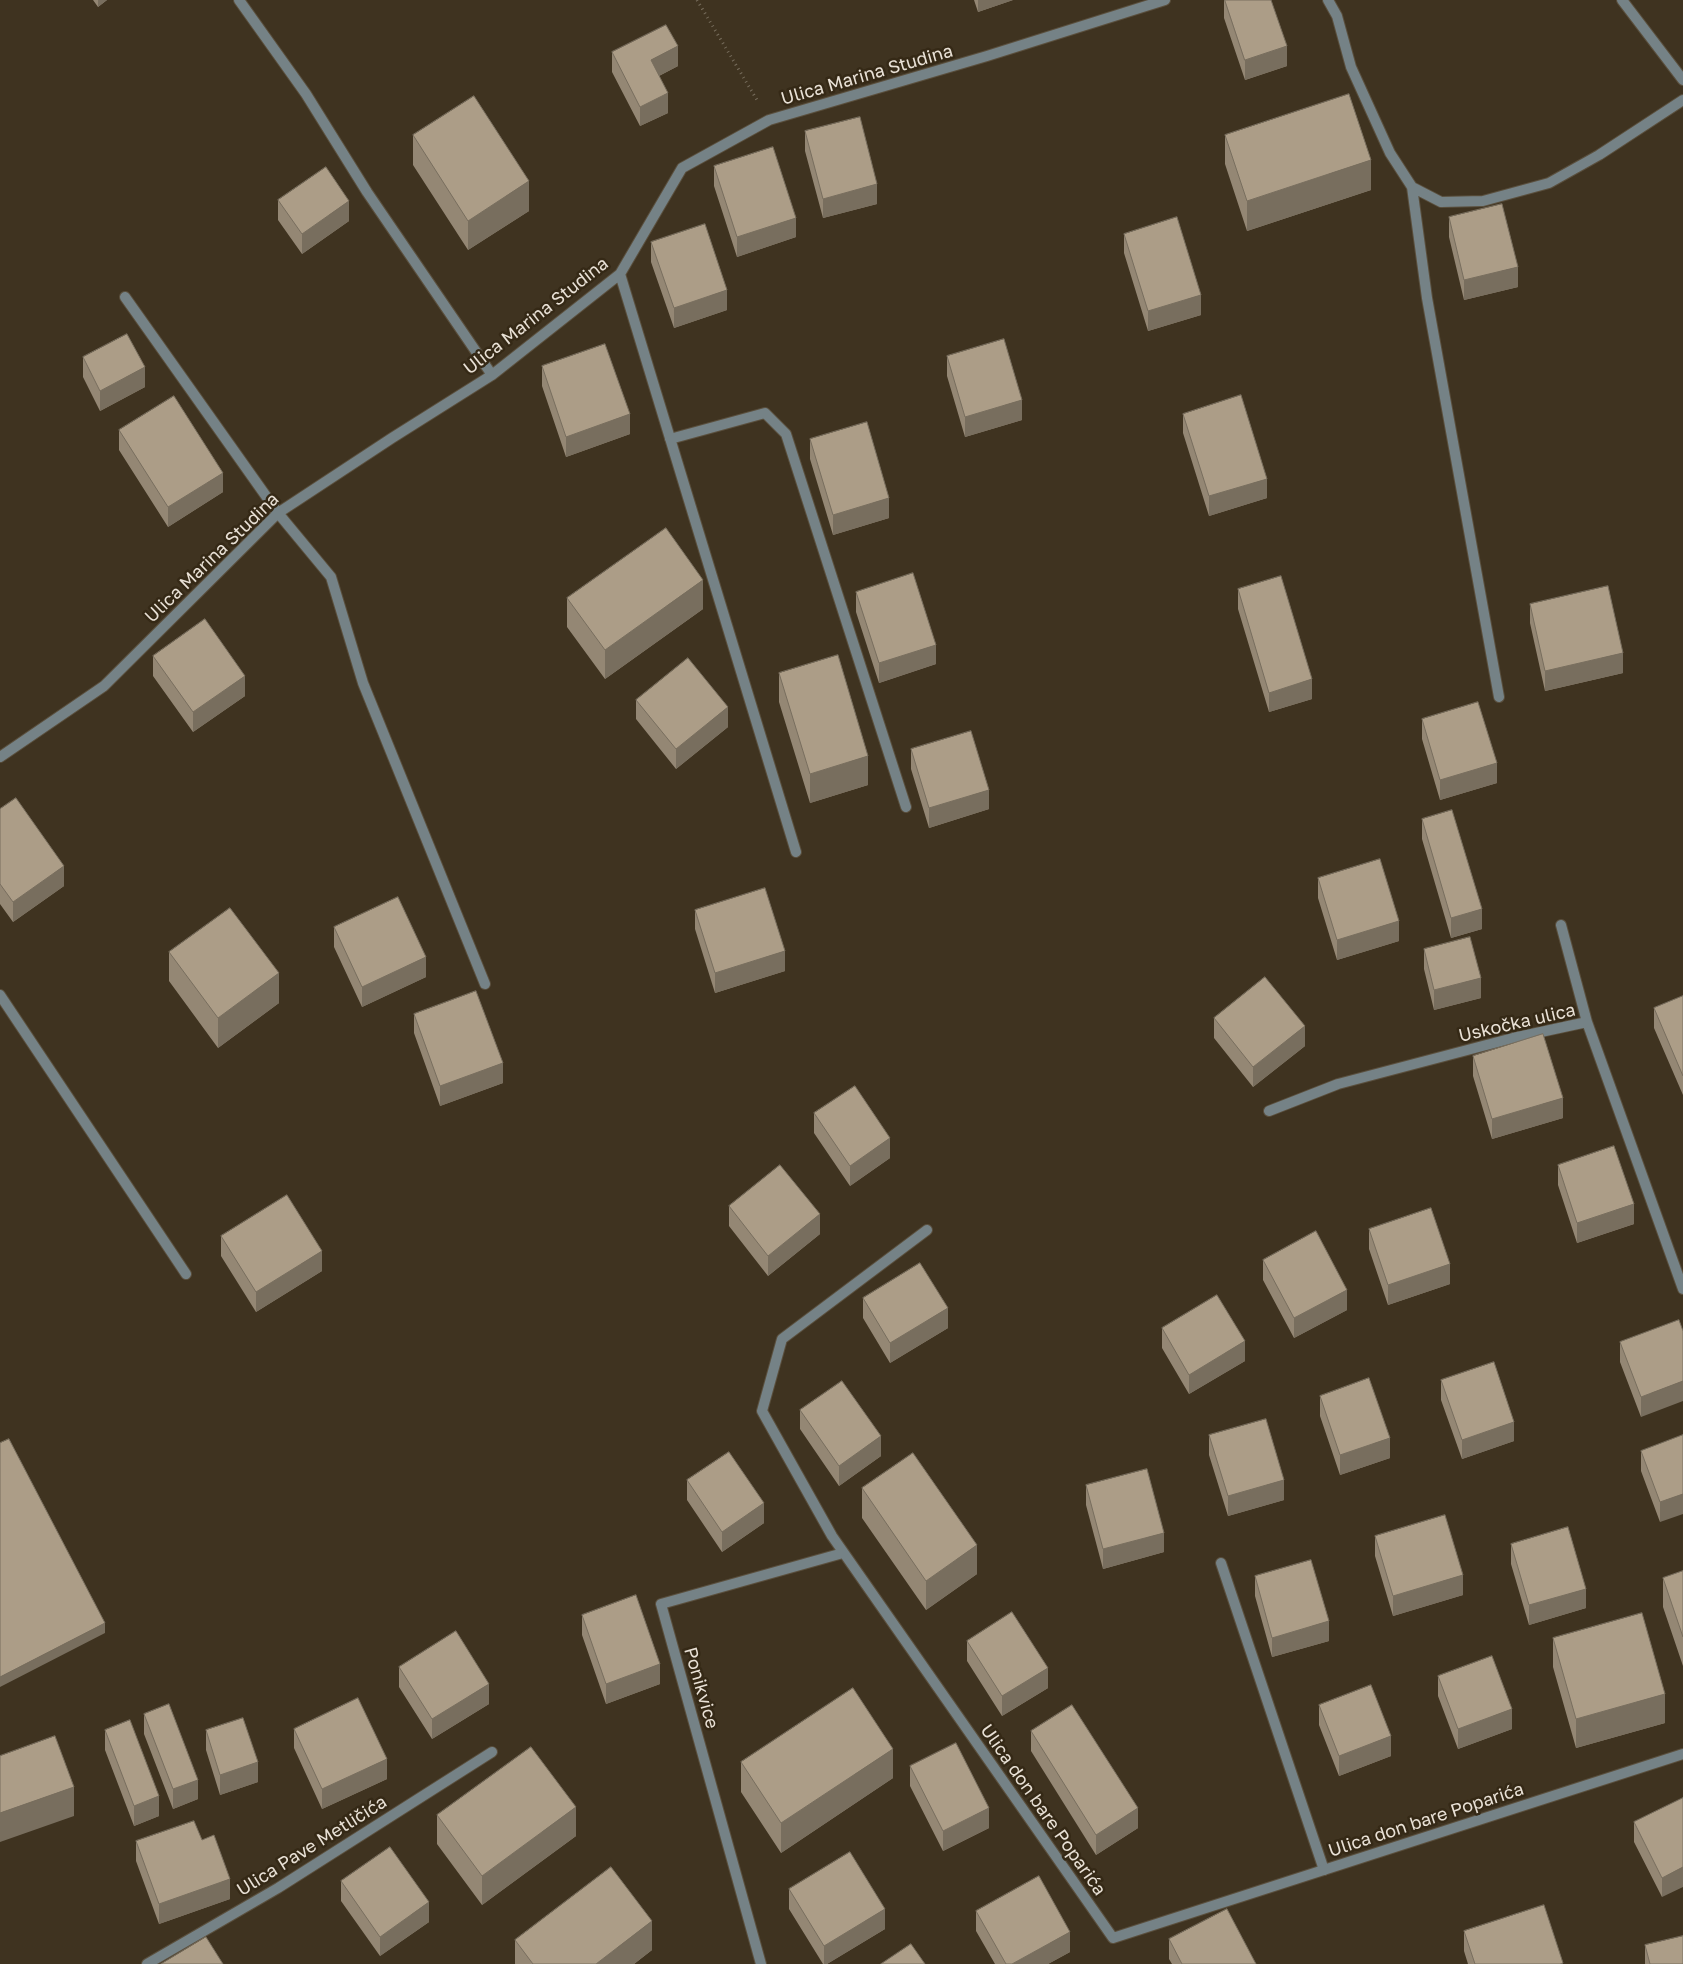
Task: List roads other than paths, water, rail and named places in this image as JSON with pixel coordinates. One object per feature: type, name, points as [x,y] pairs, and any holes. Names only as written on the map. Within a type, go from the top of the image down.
[{"type":"street","points":[[239,0],[306,94],[367,192],[492,375]]},
{"type":"street","name":"Ulica Marina Studina","points":[[0,757],[104,686],[278,513],[492,375],[620,274],[682,168],[769,120],[987,56],[1165,0]]},
{"type":"street","points":[[1328,0],[1337,16],[1351,67],[1390,153],[1412,187],[1427,298],[1499,697]]},
{"type":"street","points":[[1622,0],[1683,80]]},
{"type":"street","points":[[1412,187],[1441,202],[1483,201],[1549,183],[1600,155],[1683,100]]},
{"type":"street","points":[[620,274],[796,852]]},
{"type":"street","points":[[125,297],[278,513],[331,577],[363,683],[484,984]]},
{"type":"street","points":[[670,439],[765,413],[786,434],[906,807]]},
{"type":"street","points":[[1562,925],[1587,1022]]},
{"type":"street","points":[[0,995],[186,1274]]},
{"type":"street","name":"Uskočka ulica","points":[[1269,1111],[1338,1084],[1513,1038],[1587,1022],[1683,1289]]},
{"type":"street","name":"Ulica don bare Poparića","points":[[927,1230],[782,1339],[762,1411],[843,1553],[1113,1938],[1683,1754]]},
{"type":"street","name":"Ponikvice","points":[[762,1964],[660,1604],[843,1553]]},
{"type":"street","points":[[1221,1563],[1324,1870]]},
{"type":"street","name":"Ulica Pave Metličića","points":[[147,1964],[278,1888],[492,1752]]}]
